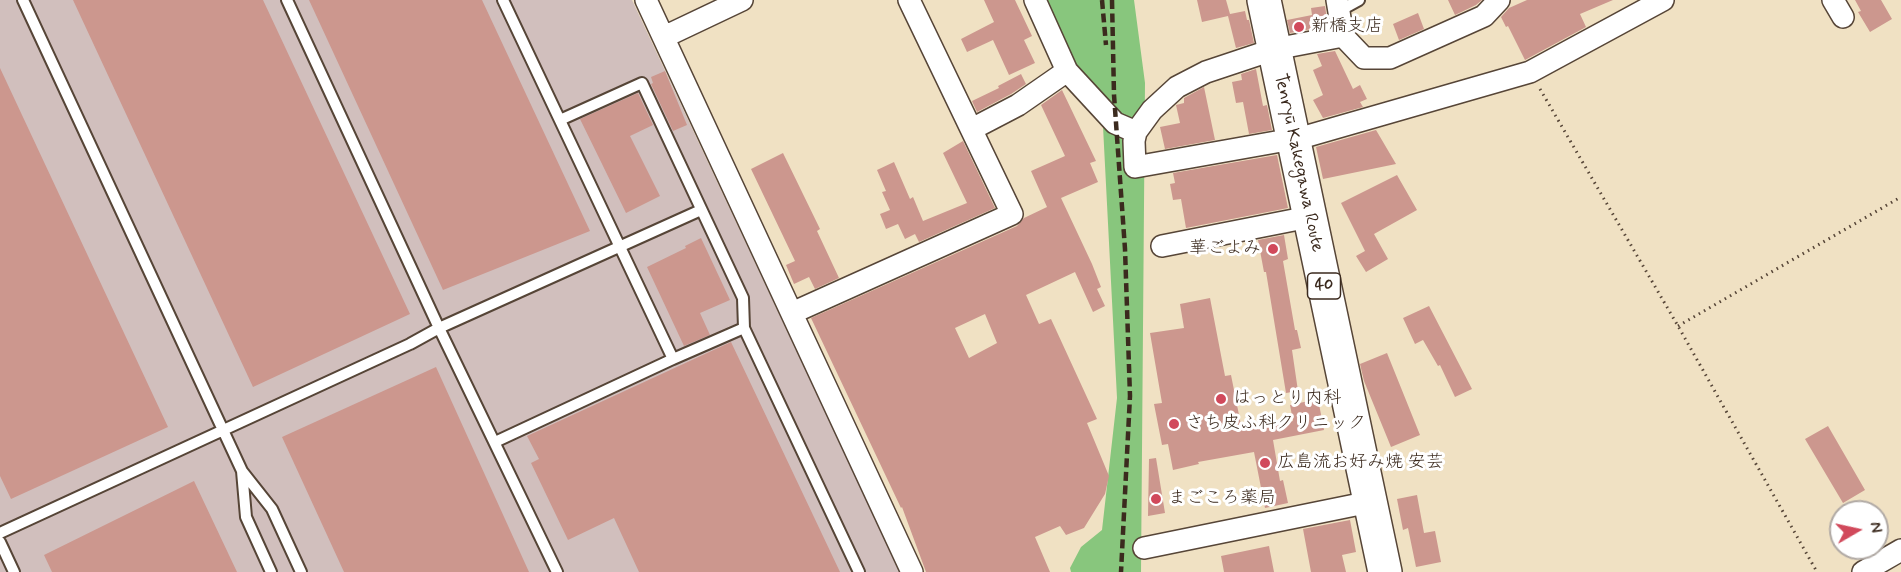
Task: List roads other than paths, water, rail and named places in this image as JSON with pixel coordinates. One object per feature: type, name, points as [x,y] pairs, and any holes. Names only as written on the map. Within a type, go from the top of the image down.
[{"type":"main road","name":"Tenryū Kakegawa Route","points":[[1264,0],[1385,572]]},
{"type":"street","points":[[646,0],[912,572]]},
{"type":"street","points":[[664,37],[742,0]]},
{"type":"street","points":[[792,313],[1012,214],[909,0]]},
{"type":"street","points":[[1035,0],[1067,70],[1115,123],[1136,132]]},
{"type":"street","points":[[1338,5],[1343,36],[1364,58],[1390,58],[1484,16],[1499,0]]},
{"type":"street","points":[[1343,36],[1275,49],[1206,72],[1177,87],[1152,110],[1136,132],[1135,167],[1293,138],[1530,72],[1663,0]]},
{"type":"street","points":[[972,129],[1018,105],[1067,70]]},
{"type":"street","points":[[1162,246],[1309,217]]},
{"type":"street","points":[[1144,548],[1370,502]]},
{"type":"street","points":[[1873,569],[1901,550]]},
{"type":"lane","points":[[23,0],[223,432],[242,471],[272,509],[301,572]]},
{"type":"lane","points":[[287,0],[439,328],[557,572]]},
{"type":"lane","points":[[503,0],[673,359]]},
{"type":"lane","points":[[1338,5],[1359,0]]},
{"type":"lane","points":[[560,120],[642,82],[743,298],[744,328],[859,572]]},
{"type":"lane","points":[[0,533],[223,432],[410,344],[439,328],[701,210]]},
{"type":"lane","points":[[495,442],[744,328]]},
{"type":"lane","points":[[242,471],[246,517],[271,572]]},
{"type":"lane","points":[[0,542],[14,572]]},
{"type":"railway","points":[[1102,0],[1106,45]]},
{"type":"railway","points":[[1112,0],[1114,95],[1125,249],[1130,396],[1121,572]]},
{"type":"place","name":"新橋支店","points":[[1299,27]]},
{"type":"place","name":"華ごよみ","points":[[1273,249]]},
{"type":"place","name":"はっとり内科","points":[[1221,399]]},
{"type":"place","name":"さち皮ふ科クリニック","points":[[1174,424]]},
{"type":"place","name":"広島流お好み焼 安芸","points":[[1265,463]]},
{"type":"place","name":"まごころ薬局","points":[[1156,499]]}]
